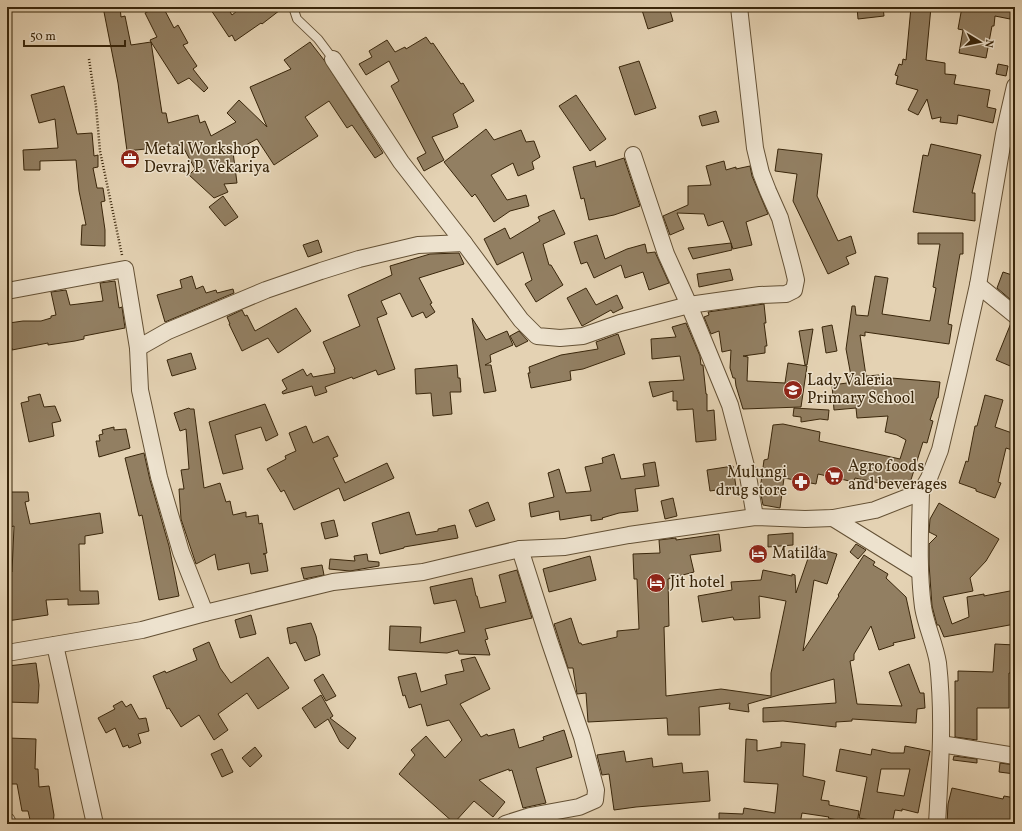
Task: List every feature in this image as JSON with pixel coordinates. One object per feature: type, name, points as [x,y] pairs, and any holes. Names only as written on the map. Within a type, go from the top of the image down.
[{"type":"street","points":[[332,59],[401,162],[521,320],[537,336],[560,338],[583,336],[620,323],[689,305],[760,295],[786,294],[794,290],[796,280],[780,218],[768,191],[755,148],[739,7]]},
{"type":"street","points":[[937,824],[941,744],[941,705],[937,662],[924,609],[920,572],[921,492],[929,478],[940,450],[978,285],[1004,134],[1015,86]]},
{"type":"street","points":[[633,155],[666,254],[689,305],[730,405],[747,470],[755,517]]},
{"type":"street","points":[[138,348],[168,331],[266,290],[321,271],[359,259],[418,245],[464,243]]},
{"type":"street","points":[[7,291],[125,269],[138,348],[140,390],[159,477],[181,552],[205,612]]},
{"type":"street","points":[[978,285],[1015,315]]},
{"type":"street","points":[[7,653],[142,630],[205,612],[333,582],[423,572],[520,549],[565,547],[628,535],[755,517],[805,519],[833,518],[875,510],[921,492]]},
{"type":"street","points":[[833,518],[920,572]]},
{"type":"street","points":[[505,824],[530,816],[580,807],[595,800],[596,790],[582,737],[520,549]]},
{"type":"street","points":[[55,645],[95,824]]},
{"type":"street","points":[[941,744],[1015,756]]},
{"type":"lane","points":[[293,7],[297,19],[318,39],[332,59]]},
{"type":"path","points":[[89,59],[96,106],[100,151],[125,269]]},
{"type":"building","points":[[103,7],[120,7],[121,17],[125,16],[131,45],[151,42],[162,113],[166,113],[168,123],[198,115],[200,123],[205,121],[211,136],[236,122],[227,113],[239,100],[267,127],[250,87],[291,69],[284,60],[310,42],[324,60],[383,153],[375,158],[352,125],[347,128],[329,101],[305,117],[318,136],[274,165],[257,139],[233,152],[237,183],[224,184],[228,192],[214,198],[189,175],[195,169],[182,145],[127,151],[118,83]]},
{"type":"building","points":[[157,7],[163,7],[174,28],[178,25],[188,43],[183,45],[197,66],[193,69],[208,88],[204,92],[189,78],[178,84],[150,40],[157,37],[145,13]]},
{"type":"building","points":[[209,7],[227,7],[232,15],[242,7],[284,7],[262,24],[261,23],[235,41],[232,35],[229,37]]},
{"type":"building","points":[[641,7],[652,7],[653,10],[661,7],[669,7],[673,21],[648,29]]},
{"type":"building","points":[[857,7],[883,7],[884,16],[858,19]]},
{"type":"building","points":[[911,7],[931,7],[926,60],[945,63],[945,74],[956,75],[954,84],[990,90],[987,107],[996,109],[993,123],[958,115],[957,124],[940,122],[941,117],[932,119],[927,99],[918,115],[908,110],[918,90],[896,84],[898,76],[895,75],[899,64],[902,65],[903,59],[906,60]]},
{"type":"building","points":[[962,7],[1012,7],[1010,19],[995,16],[986,58],[959,53],[963,30],[958,29]]},
{"type":"building","points":[[426,37],[431,44],[433,43],[461,84],[463,83],[474,101],[453,114],[458,127],[432,137],[444,160],[424,171],[417,158],[426,153],[391,86],[399,81],[389,61],[366,75],[359,64],[372,57],[369,51],[387,40],[395,52],[405,47],[406,49]]},
{"type":"building","points":[[639,61],[656,108],[635,115],[619,67]]},
{"type":"building","points":[[998,64],[1008,66],[1006,76],[996,74]]},
{"type":"building","points":[[64,86],[77,134],[92,133],[94,156],[98,155],[98,167],[93,168],[97,188],[103,188],[105,201],[101,202],[105,230],[105,246],[81,245],[82,225],[86,225],[79,191],[76,160],[40,161],[40,170],[24,170],[23,150],[58,148],[55,119],[39,123],[31,95]]},
{"type":"building","points":[[576,95],[606,139],[590,151],[559,106]]},
{"type":"building","points":[[716,111],[719,122],[702,126],[699,116]]},
{"type":"building","points":[[486,129],[494,140],[521,130],[526,142],[534,141],[540,157],[532,162],[534,169],[518,176],[513,163],[491,175],[507,200],[526,195],[529,206],[510,211],[494,222],[475,194],[472,197],[444,162]]},
{"type":"building","points":[[931,144],[981,155],[972,193],[975,193],[975,221],[913,212],[923,155],[928,156]]},
{"type":"building","points":[[778,149],[822,154],[817,196],[838,241],[851,236],[856,253],[846,257],[849,264],[828,274],[793,201],[797,174],[775,171]]},
{"type":"building","points":[[624,158],[640,206],[614,215],[589,220],[584,198],[581,199],[573,167],[595,161],[596,167]]},
{"type":"building","points":[[724,161],[726,170],[736,167],[736,169],[750,166],[752,176],[768,214],[746,222],[752,245],[733,249],[723,221],[708,226],[704,214],[677,213],[684,229],[670,235],[663,216],[688,205],[688,186],[711,185],[706,166]]},
{"type":"building","points":[[223,196],[238,217],[225,226],[209,207]]},
{"type":"building","points":[[554,210],[565,234],[543,244],[549,265],[551,265],[563,285],[536,302],[525,284],[532,280],[523,252],[497,265],[484,239],[505,228],[510,239],[540,221],[538,217]]},
{"type":"building","points":[[918,233],[963,233],[963,254],[960,254],[948,324],[952,325],[949,344],[865,332],[865,336],[860,335],[866,376],[879,375],[879,377],[940,382],[938,398],[930,420],[933,421],[927,443],[923,442],[909,486],[890,480],[889,485],[855,478],[854,482],[818,474],[816,484],[784,478],[780,508],[763,505],[760,490],[764,460],[768,459],[773,425],[783,424],[820,432],[819,441],[900,459],[906,440],[897,435],[885,432],[888,416],[857,418],[856,408],[834,410],[832,385],[847,383],[847,377],[851,376],[846,349],[852,306],[855,306],[856,315],[868,316],[875,276],[888,278],[882,314],[930,321],[936,288],[933,287],[940,244],[918,244]]},
{"type":"building","points":[[597,235],[605,259],[627,249],[645,244],[647,253],[655,252],[669,283],[649,290],[643,272],[625,278],[621,265],[594,278],[587,262],[581,264],[574,242]]},
{"type":"building","points":[[318,240],[322,252],[308,257],[303,245]]},
{"type":"building","points":[[731,243],[732,250],[693,259],[688,248]]},
{"type":"building","points":[[459,253],[464,264],[419,278],[435,312],[426,318],[423,312],[412,317],[400,293],[381,301],[387,314],[377,318],[395,369],[378,375],[376,370],[353,379],[352,377],[325,387],[327,392],[315,396],[312,386],[283,394],[282,392],[287,389],[282,380],[303,369],[307,376],[311,373],[313,377],[335,373],[335,369],[323,342],[360,326],[348,295],[392,275],[390,266],[430,254]]},
{"type":"building","points":[[730,269],[733,280],[699,287],[697,274]]},
{"type":"building","points":[[1003,272],[1015,276],[1015,301],[1011,300],[997,288]]},
{"type":"building","points":[[192,276],[196,289],[203,286],[206,293],[216,290],[217,293],[233,289],[234,293],[165,322],[157,295],[182,288],[180,280]]},
{"type":"building","points":[[115,281],[119,308],[122,307],[125,328],[84,336],[84,339],[75,341],[48,345],[48,343],[12,350],[12,348],[7,348],[7,331],[10,331],[9,323],[41,321],[56,315],[51,292],[66,290],[70,305],[103,301],[100,283]]},
{"type":"building","points":[[586,288],[596,305],[617,295],[623,308],[613,313],[611,310],[582,326],[567,298]]},
{"type":"building","points":[[764,304],[766,323],[764,323],[767,346],[765,346],[765,353],[743,356],[748,357],[747,381],[785,383],[788,363],[807,366],[801,407],[743,409],[735,378],[733,378],[730,368],[731,350],[722,352],[719,331],[711,334],[704,317],[709,315],[708,312]]},
{"type":"building","points":[[296,308],[311,331],[278,353],[268,338],[242,351],[227,317],[242,310],[245,316],[247,315],[255,331]]},
{"type":"building","points":[[472,318],[486,340],[507,331],[513,345],[490,355],[491,362],[485,365],[491,365],[496,391],[484,393]]},
{"type":"building","points":[[686,323],[700,356],[701,365],[703,365],[707,394],[707,411],[714,410],[716,440],[696,442],[693,409],[677,410],[677,401],[673,401],[673,391],[653,397],[649,382],[684,380],[680,356],[652,359],[651,339],[676,337],[672,327]]},
{"type":"building","points":[[1011,323],[1015,324],[1015,368],[996,360]]},
{"type":"building","points":[[832,325],[837,351],[826,353],[822,327]]},
{"type":"building","points":[[813,329],[807,365],[805,365],[799,331]]},
{"type":"building","points":[[519,331],[528,341],[516,347],[510,336]]},
{"type":"building","points":[[618,334],[625,354],[583,369],[570,371],[571,380],[531,388],[528,373],[530,373],[529,367],[561,355],[598,349],[596,342]]},
{"type":"building","points":[[191,353],[196,369],[172,376],[167,360]]},
{"type":"building","points":[[457,365],[461,392],[450,392],[452,414],[433,416],[431,393],[416,394],[415,369]]},
{"type":"building","points":[[40,394],[44,407],[55,406],[61,421],[52,423],[54,436],[29,442],[21,403],[29,401],[28,397]]},
{"type":"building","points":[[985,395],[1003,400],[995,427],[1015,434],[1015,451],[1006,448],[998,482],[1001,483],[995,498],[959,483],[966,461],[968,462],[975,426],[977,426]]},
{"type":"building","points":[[265,404],[278,435],[266,441],[261,427],[235,435],[243,469],[223,474],[209,422]]},
{"type":"building","points":[[189,408],[194,409],[204,488],[220,483],[226,502],[230,501],[233,515],[246,512],[246,517],[258,515],[259,524],[262,523],[267,553],[263,554],[265,554],[268,571],[251,574],[249,563],[218,570],[215,554],[196,564],[181,519],[179,489],[184,489],[181,470],[189,469],[186,429],[180,431],[174,413]]},
{"type":"building","points":[[794,408],[829,410],[828,420],[820,419],[801,422],[801,417],[793,416]]},
{"type":"building","points":[[306,426],[313,443],[328,436],[338,456],[333,458],[345,483],[387,463],[394,478],[344,501],[339,488],[294,510],[284,490],[281,492],[267,469],[286,459],[285,456],[296,451],[289,433]]},
{"type":"building","points":[[114,427],[114,430],[126,429],[130,448],[99,457],[96,441],[100,441],[99,435],[103,434],[102,430]]},
{"type":"building","points":[[144,453],[150,480],[169,546],[179,596],[159,600],[142,515],[139,516],[125,458]]},
{"type":"building","points":[[614,454],[621,479],[645,476],[643,464],[655,462],[659,486],[635,489],[638,511],[619,513],[602,518],[603,519],[591,521],[591,515],[560,520],[559,511],[531,517],[529,503],[554,497],[548,473],[559,469],[566,493],[591,491],[585,467],[603,463],[602,458]]},
{"type":"building","points":[[733,466],[736,487],[710,491],[707,470]]},
{"type":"building","points":[[7,492],[28,492],[29,501],[25,502],[30,524],[100,513],[103,533],[85,536],[85,544],[79,544],[80,591],[98,591],[99,604],[68,605],[68,599],[46,600],[48,615],[7,621],[7,572],[12,572],[14,526],[7,528]]},
{"type":"building","points":[[673,498],[677,516],[665,519],[661,501]]},
{"type":"building","points":[[488,502],[495,520],[476,527],[469,510]]},
{"type":"building","points":[[939,503],[999,539],[986,561],[970,578],[973,591],[943,597],[952,624],[969,617],[967,597],[984,594],[984,596],[1015,590],[1015,624],[944,637],[939,625],[937,625],[932,606],[929,564],[929,544],[937,536],[929,532],[930,519]]},
{"type":"building","points":[[409,512],[416,535],[438,531],[438,529],[455,525],[458,538],[404,547],[380,554],[372,523]]},
{"type":"building","points":[[334,520],[338,536],[325,539],[321,523]]},
{"type":"building","points":[[793,533],[793,545],[768,547],[768,535]]},
{"type":"building","points":[[719,534],[721,551],[690,555],[694,572],[668,579],[669,626],[664,627],[666,696],[721,689],[771,696],[771,673],[786,601],[759,596],[760,618],[734,620],[733,617],[702,622],[698,596],[732,590],[731,582],[761,580],[763,570],[792,576],[792,574],[795,575],[796,593],[812,547],[837,554],[827,584],[814,580],[803,651],[864,555],[875,562],[873,565],[888,574],[886,578],[906,597],[915,638],[893,643],[894,645],[879,650],[871,626],[854,654],[854,660],[850,661],[857,704],[902,706],[889,672],[909,664],[920,693],[924,693],[925,708],[917,709],[916,723],[852,719],[852,721],[836,722],[836,727],[783,721],[763,722],[763,708],[836,703],[834,679],[748,704],[749,712],[729,709],[730,703],[699,707],[700,735],[668,735],[667,718],[588,722],[586,693],[577,694],[573,668],[568,668],[554,624],[571,618],[579,643],[582,645],[617,637],[617,631],[639,629],[637,579],[634,579],[633,554],[660,553],[659,540],[676,538],[676,540]]},
{"type":"building","points":[[856,544],[866,550],[858,559],[850,552]]},
{"type":"building","points":[[367,554],[368,561],[379,562],[379,566],[350,571],[329,569],[330,559],[355,561],[354,556]]},
{"type":"building","points":[[590,556],[596,580],[549,592],[543,569]]},
{"type":"building","points":[[322,565],[324,575],[304,579],[301,568]]},
{"type":"building","points":[[517,570],[532,618],[485,629],[488,639],[485,640],[490,655],[459,654],[458,650],[447,653],[389,650],[390,626],[421,627],[420,643],[465,632],[456,600],[434,604],[430,587],[472,578],[480,608],[506,602],[499,575]]},
{"type":"building","points":[[251,615],[256,634],[240,638],[235,620]]},
{"type":"building","points":[[311,623],[316,636],[320,655],[305,661],[296,642],[290,644],[287,628]]},
{"type":"building","points":[[209,642],[220,668],[231,683],[268,657],[289,688],[258,709],[247,693],[218,714],[228,730],[214,740],[199,715],[181,727],[169,708],[167,709],[153,676],[165,671],[166,673],[197,660],[193,649]]},
{"type":"building","points":[[995,644],[1015,645],[1014,673],[1009,673],[1009,708],[977,708],[977,740],[955,737],[955,681],[958,681],[958,671],[993,672]]},
{"type":"building","points":[[475,657],[490,689],[460,704],[481,737],[487,734],[488,736],[514,729],[519,748],[544,740],[543,737],[564,730],[572,757],[536,768],[546,803],[523,808],[512,770],[509,771],[509,769],[479,780],[505,802],[493,817],[474,801],[454,823],[399,774],[415,755],[411,750],[426,736],[445,758],[462,740],[449,720],[427,726],[421,704],[409,708],[405,695],[403,696],[398,677],[416,673],[421,692],[447,684],[445,675],[464,671],[461,660]]},
{"type":"building","points":[[36,663],[39,685],[38,703],[7,702],[7,666]]},
{"type":"building","points":[[323,674],[336,696],[326,701],[314,680]]},
{"type":"building","points":[[321,695],[333,716],[330,718],[356,738],[348,749],[340,742],[328,719],[315,728],[302,708]]},
{"type":"building","points":[[122,701],[126,707],[131,704],[139,719],[146,718],[149,731],[138,734],[141,743],[129,748],[128,745],[123,747],[115,728],[106,733],[98,718],[115,709],[113,706]]},
{"type":"building","points":[[8,738],[36,739],[35,769],[38,769],[39,787],[49,786],[54,815],[53,824],[31,824],[28,811],[22,811],[17,784],[10,784],[7,761]]},
{"type":"building","points":[[746,739],[757,740],[757,751],[781,747],[781,742],[805,744],[803,776],[825,781],[821,800],[829,801],[829,805],[859,811],[857,824],[828,818],[829,817],[802,813],[800,824],[719,824],[719,813],[743,814],[744,808],[775,813],[778,784],[744,782]]},
{"type":"building","points":[[905,746],[930,751],[918,813],[902,809],[902,811],[895,810],[892,824],[859,818],[867,777],[836,771],[840,749],[871,755],[872,749],[891,753],[904,753]],"holes":[[[881,769],[910,769],[904,796],[877,792]]]},
{"type":"building","points":[[255,747],[262,756],[250,767],[242,758]]},
{"type":"building","points":[[222,749],[233,772],[222,777],[211,754]]},
{"type":"building","points":[[624,751],[626,762],[652,758],[653,767],[682,763],[683,773],[708,771],[710,801],[614,810],[609,774],[602,775],[597,755]]},
{"type":"building","points":[[954,756],[977,759],[977,763],[953,760]]},
{"type":"building","points":[[1000,763],[1015,765],[1015,774],[999,772]]},
{"type":"building","points":[[952,788],[1003,799],[1004,796],[1015,798],[1015,824],[947,824],[948,804]]},
{"type":"place","name":"Metal Workshop Devraj P. Vekariya","points":[[130,159]]},
{"type":"place","name":"Lady Valeria Primary School","points":[[793,390]]},
{"type":"place","name":"Agro foods and beverages","points":[[834,476]]},
{"type":"place","name":"Mulungi drug store","points":[[801,482]]},
{"type":"place","name":"Matilda","points":[[758,554]]},
{"type":"place","name":"Jit hotel","points":[[656,583]]}]
